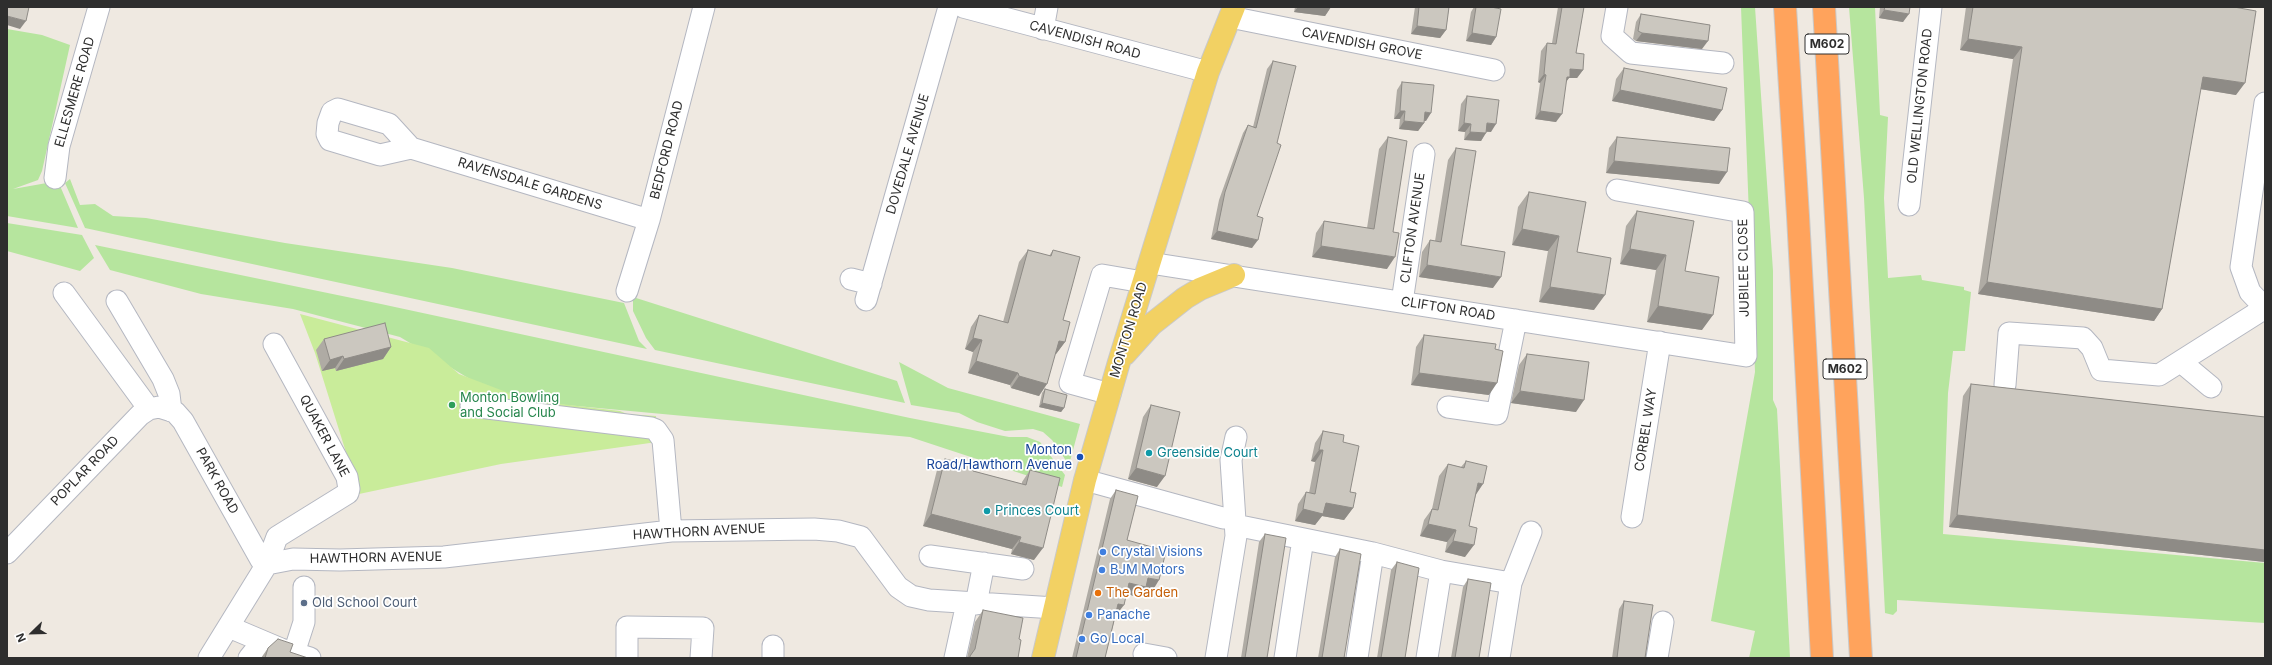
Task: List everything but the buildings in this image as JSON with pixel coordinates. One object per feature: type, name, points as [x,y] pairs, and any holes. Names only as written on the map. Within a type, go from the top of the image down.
[{"type":"highway","name":"M602","points":[[1785,7],[1822,658]]},
{"type":"highway","name":"M602","points":[[1824,7],[1861,658]]},
{"type":"main road","name":"MONTON ROAD","points":[[1043,658],[1085,480],[1119,362],[1208,72],[1232,12]]},
{"type":"main road","points":[[1119,362],[1142,334],[1169,310],[1200,289],[1234,275]]},
{"type":"street","name":"ELLESMERE ROAD","points":[[55,178],[59,146],[99,7]]},
{"type":"street","name":"BEDFORD ROAD","points":[[627,291],[649,220],[704,7]]},
{"type":"street","name":"DOVEDALE AVENUE","points":[[863,288],[950,7]]},
{"type":"street","name":"CAVENDISH ROAD","points":[[963,7],[1208,72]]},
{"type":"street","points":[[1043,29],[1047,7]]},
{"type":"street","points":[[1617,7],[1612,36],[1631,53],[1723,63]]},
{"type":"street","name":"OLD WELLINGTON ROAD","points":[[1909,205],[1931,7]]},
{"type":"street","name":"CAVENDISH GROVE","points":[[1232,12],[1494,70]]},
{"type":"street","points":[[2005,385],[2009,333],[2083,338],[2092,348],[2101,370],[2159,375],[2265,308],[2250,292],[2241,267],[2265,103]]},
{"type":"street","name":"RAVENSDALE GARDENS","points":[[411,148],[649,220]]},
{"type":"street","name":"CLIFTON AVENUE","points":[[1402,302],[1424,154]]},
{"type":"street","name":"JUBILEE CLOSE","points":[[1617,190],[1743,212],[1746,356]]},
{"type":"street","name":"CLIFTON ROAD","points":[[1110,394],[1070,382],[1102,275],[1147,273],[1234,275],[1746,356]]},
{"type":"street","points":[[64,293],[150,409],[159,407],[171,410],[163,379],[117,302]]},
{"type":"street","points":[[1448,407],[1497,414],[1516,320]]},
{"type":"street","name":"CORBEL WAY","points":[[1632,517],[1660,342]]},
{"type":"street","name":"QUAKER LANE","points":[[267,564],[277,537],[348,493],[349,489],[348,477],[274,344]]},
{"type":"street","points":[[2181,362],[2211,387]]},
{"type":"street","points":[[471,406],[651,428],[656,430],[663,440],[670,530]]},
{"type":"street","name":"POPLAR ROAD","points":[[7,553],[140,415],[150,409]]},
{"type":"street","name":"PARK ROAD","points":[[171,410],[183,421],[261,560],[267,564]]},
{"type":"street","points":[[1216,658],[1236,536],[1230,460],[1236,437]]},
{"type":"street","points":[[1085,480],[1303,539],[1373,553],[1442,571],[1511,583]]},
{"type":"street","name":"HAWTHORN AVENUE","points":[[267,564],[294,559],[340,560],[444,557],[670,530],[792,528],[853,534],[861,537],[867,543],[886,573],[905,593],[919,599],[1055,608]]},
{"type":"street","points":[[1499,658],[1511,583],[1531,532]]},
{"type":"street","points":[[1285,658],[1303,539]]},
{"type":"street","points":[[1357,658],[1373,553]]},
{"type":"street","points":[[930,556],[1023,569]]},
{"type":"street","points":[[955,658],[984,563]]},
{"type":"street","points":[[209,658],[267,564]]},
{"type":"street","points":[[1427,658],[1442,571]]},
{"type":"street","points":[[229,627],[262,642],[302,656],[304,587]]},
{"type":"street","points":[[1657,658],[1663,622]]},
{"type":"street","points":[[627,658],[627,627],[703,628],[701,658]]},
{"type":"street","points":[[249,658],[262,642]]},
{"type":"street","points":[[1144,654],[1166,658]]},
{"type":"green space","points":[[1741,7],[1755,7],[1773,271],[1773,400],[1777,409],[1790,658],[1749,658],[1755,631],[1711,621],[1755,372]]},
{"type":"green space","points":[[1849,7],[1875,7],[1880,115],[1888,117],[1884,198],[1888,278],[1921,275],[1922,280],[1964,287],[1964,290],[1971,292],[1965,351],[1953,351],[1948,393],[1943,534],[2265,563],[2265,623],[1897,600],[1897,611],[1893,615],[1885,613],[1864,198]]},
{"type":"green space","points":[[7,29],[42,35],[70,45],[42,171],[38,180],[13,189],[58,181],[78,228],[7,216]]},
{"type":"green space","points":[[70,179],[80,205],[95,204],[113,216],[146,218],[285,243],[452,268],[624,303],[639,341],[647,349],[85,228],[65,183]]},
{"type":"green space","points":[[7,223],[82,235],[94,258],[80,271],[7,251]]},
{"type":"green space","points":[[95,245],[381,304],[910,418],[1009,437],[1027,437],[1040,442],[1065,475],[1062,487],[910,437],[555,404],[498,396],[400,337],[293,309],[201,294],[110,270]]},
{"type":"green space","points":[[633,297],[897,381],[905,403],[655,350],[646,338],[633,311]]},
{"type":"green space","name":"Monton Bowling and Social Club","points":[[300,314],[429,348],[459,374],[527,400],[620,411],[627,414],[656,416],[657,442],[501,464],[359,494],[315,353]]},
{"type":"green space","points":[[899,362],[948,388],[1080,424],[1069,465],[1052,440],[1043,432],[1033,429],[1005,431],[977,422],[959,413],[911,405]]},
{"type":"place","name":"Monton Bowling and Social Club","points":[[452,405]]},
{"type":"place","name":"Greenside Court","points":[[1149,453]]},
{"type":"place","name":"Monton Road/Hawthorn Avenue","points":[[1080,457]]},
{"type":"place","name":"Princes Court","points":[[987,511]]},
{"type":"place","name":"Crystal Visions","points":[[1103,552]]},
{"type":"place","name":"BJM Motors","points":[[1102,570]]},
{"type":"place","name":"The Garden","points":[[1098,593]]},
{"type":"place","name":"Old School Court","points":[[304,603]]},
{"type":"place","name":"Panache","points":[[1089,615]]},
{"type":"place","name":"Go Local","points":[[1082,639]]}]
